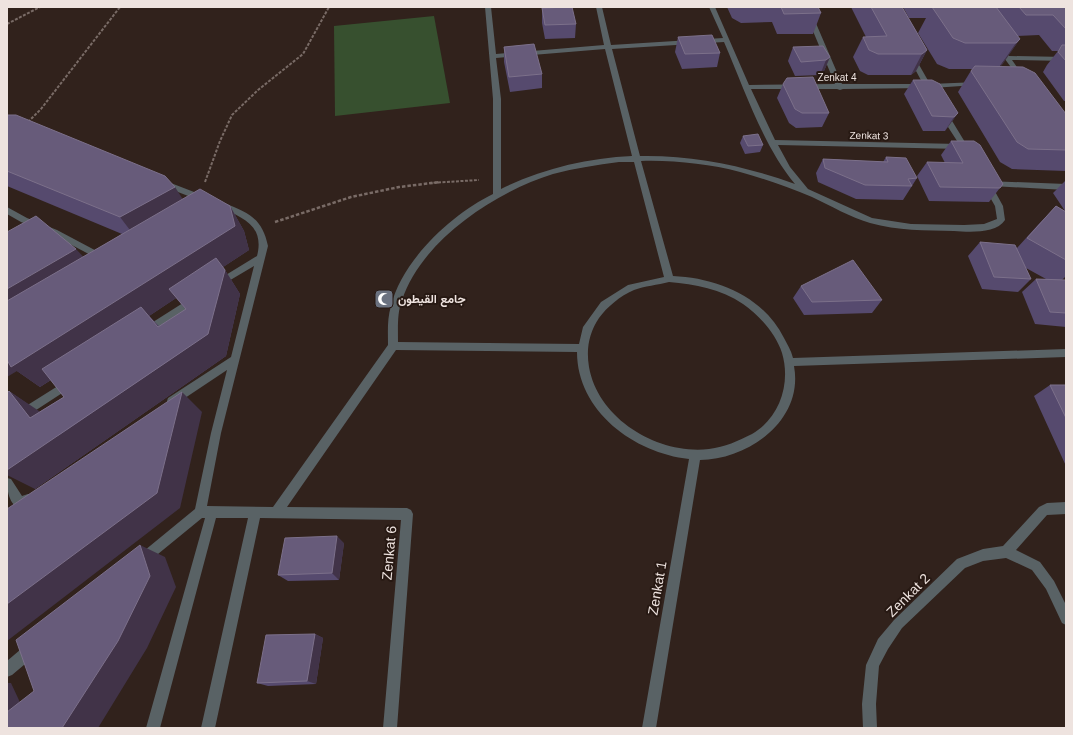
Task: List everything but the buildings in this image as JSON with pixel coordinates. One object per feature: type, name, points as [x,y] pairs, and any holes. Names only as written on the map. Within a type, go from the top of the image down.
[{"type":"street","points":[[488,7],[497,99],[497,194]]},
{"type":"street","points":[[599,7],[669,279]]},
{"type":"street","points":[[712,7],[746,88],[773,142],[786,166],[806,192]]},
{"type":"street","points":[[806,7],[840,88]]},
{"type":"street","points":[[492,56],[608,46],[727,40]]},
{"type":"street","points":[[994,41],[1025,83],[1015,80]]},
{"type":"street","points":[[907,48],[971,159]]},
{"type":"street","points":[[1007,58],[1066,59]]},
{"type":"street","name":"Zenkat 4","points":[[746,88],[840,88],[984,83]]},
{"type":"street","name":"Zenkat 3","points":[[773,142],[964,147]]},
{"type":"street","points":[[276,513],[393,346],[394,320],[397,300],[421,256],[440,236],[465,216],[497,194],[522,182],[547,173],[605,161],[638,158],[676,160],[722,165],[806,192],[846,211],[891,225],[965,229],[995,224],[1000,220],[1001,215],[985,180],[1066,187]]},
{"type":"street","points":[[153,728],[206,512],[216,433],[264,246],[261,233],[256,223],[246,215],[212,205],[200,197],[155,180]]},
{"type":"street","points":[[7,210],[24,220],[54,232],[92,251],[111,263]]},
{"type":"street","points":[[41,239],[54,232]]},
{"type":"street","points":[[138,337],[207,291],[261,258]]},
{"type":"street","points":[[669,279],[682,279],[708,284],[727,291],[756,309],[774,328],[781,339],[791,373],[789,394],[781,414],[774,423],[757,438],[746,444],[722,452],[695,454],[680,453],[651,444],[638,439],[614,422],[600,407],[590,391],[582,368],[582,348],[584,334],[598,310],[611,298],[632,286],[656,280],[669,279]]},
{"type":"street","points":[[393,346],[582,348]]},
{"type":"street","points":[[789,362],[1066,353]]},
{"type":"street","points":[[162,408],[234,360]]},
{"type":"street","points":[[7,424],[79,376]]},
{"type":"street","name":"Zenkat 1","points":[[649,728],[695,454]]},
{"type":"street","points":[[7,483],[16,507],[40,491]]},
{"type":"street","points":[[1066,508],[1048,509],[1040,513],[1033,523],[1006,552],[1036,566],[1050,584],[1066,619]]},
{"type":"street","points":[[134,566],[206,512]]},
{"type":"street","name":"Zenkat 6","points":[[206,512],[407,514],[390,728]]},
{"type":"street","points":[[208,728],[255,513]]},
{"type":"street","name":"Zenkat 2","points":[[870,728],[869,704],[873,665],[883,644],[898,624],[961,563],[983,555],[1006,552]]},
{"type":"street","points":[[7,670],[43,640]]},
{"type":"path","points":[[7,24],[40,7]]},
{"type":"path","points":[[27,123],[41,109],[120,7]]},
{"type":"path","points":[[200,197],[220,141],[232,115],[258,90],[303,54],[329,7]]},
{"type":"path","points":[[258,228],[350,198],[412,185],[451,181],[497,180]]},
{"type":"green space","points":[[434,16],[450,103],[335,116],[334,26]]},
{"type":"place","name":"جامع القيطون","points":[[384,299]]}]
